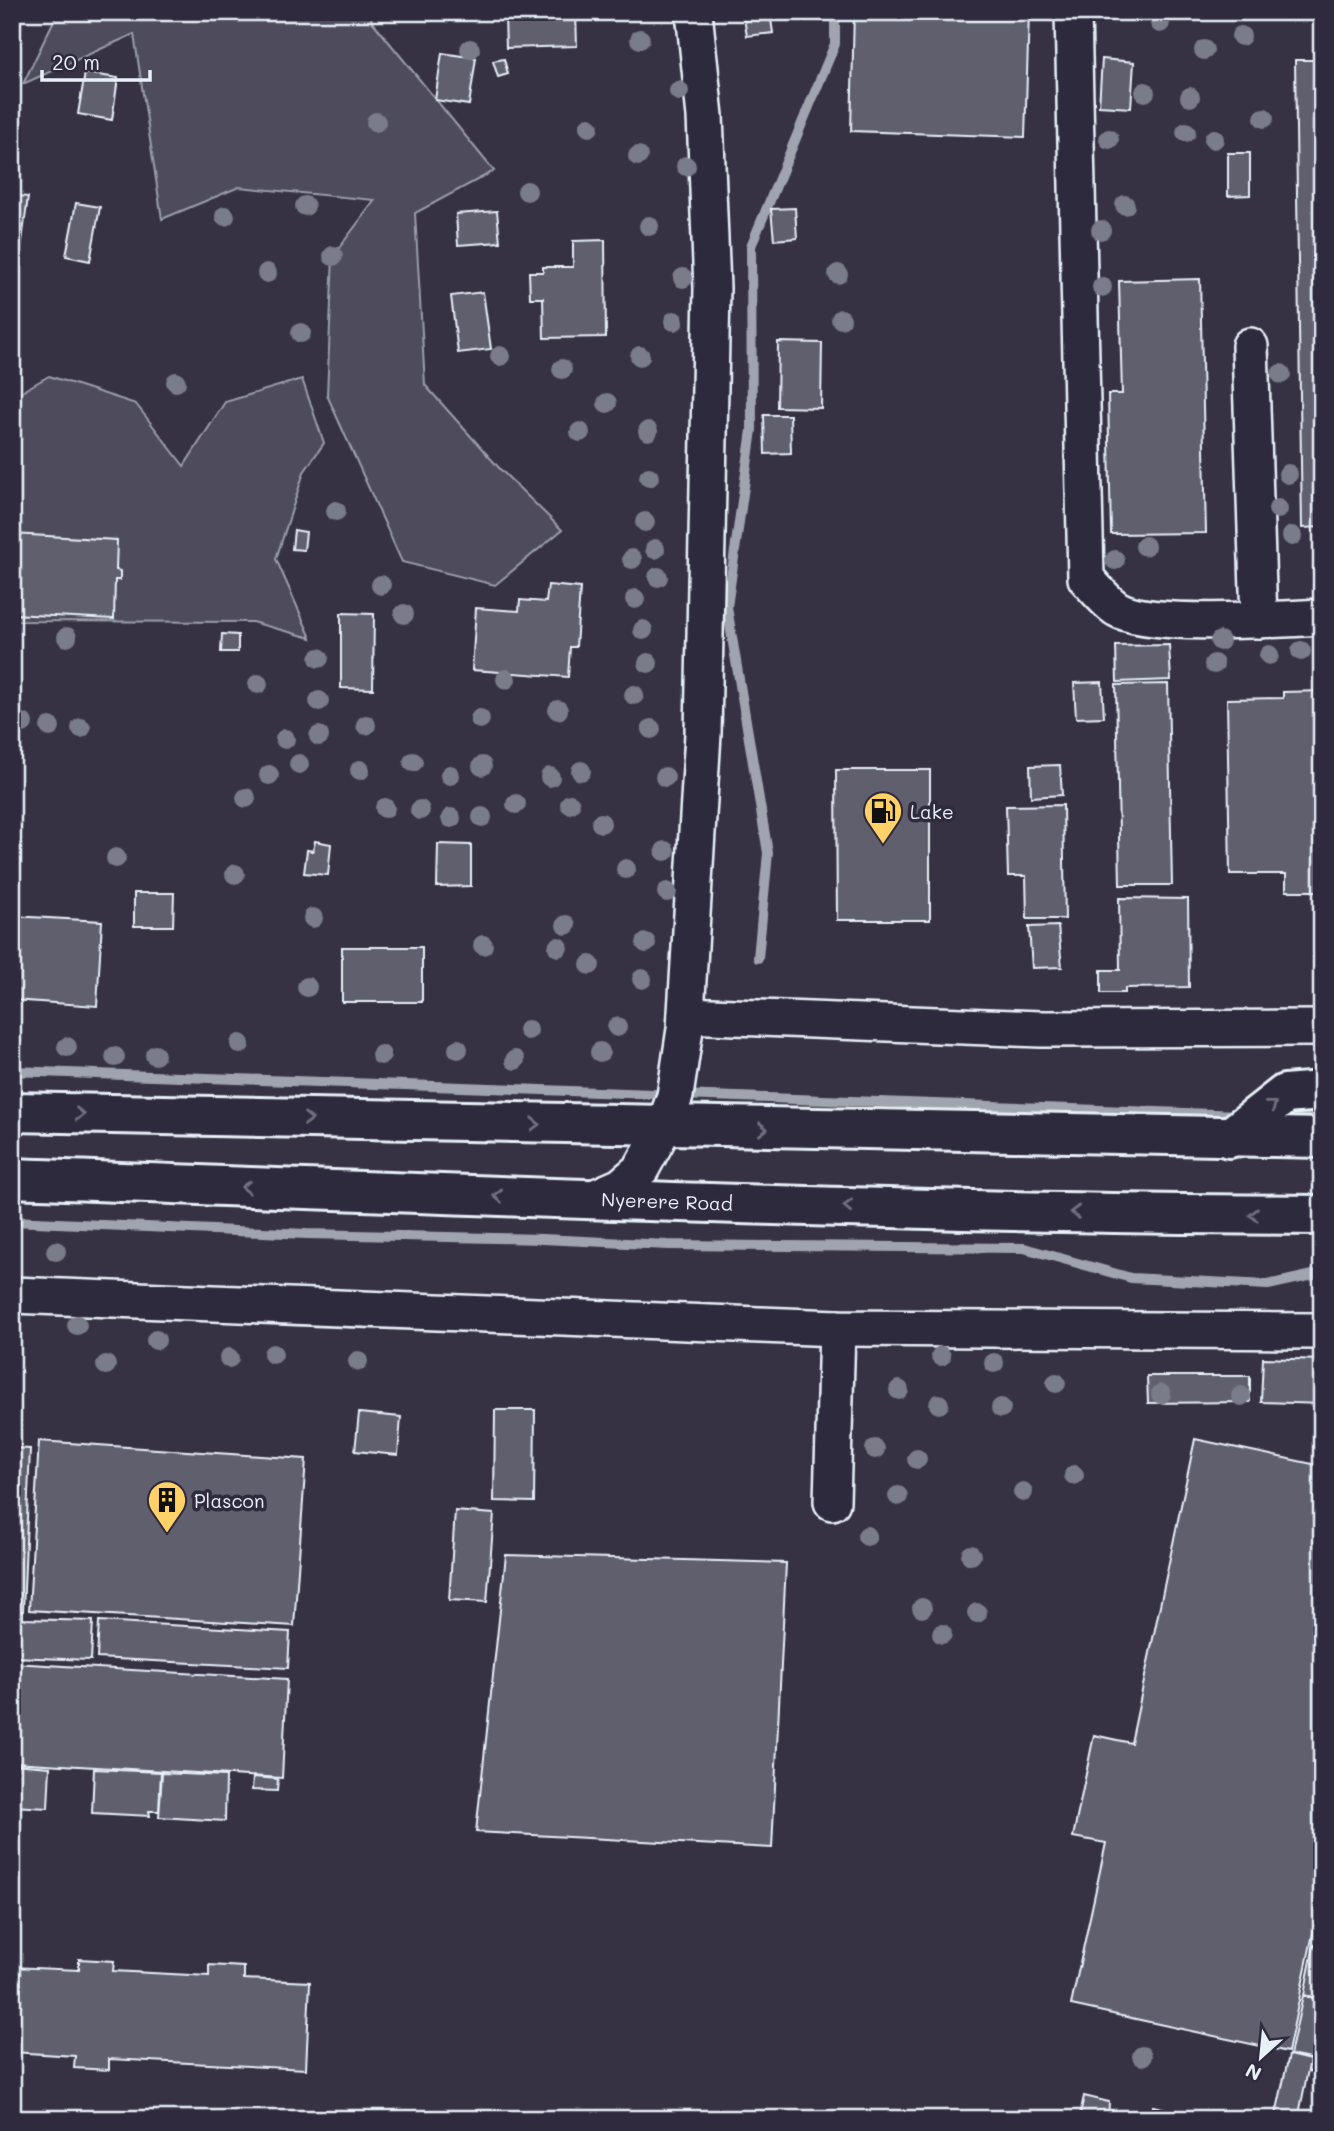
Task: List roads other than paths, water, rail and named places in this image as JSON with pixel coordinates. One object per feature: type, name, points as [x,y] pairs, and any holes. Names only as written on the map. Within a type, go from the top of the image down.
[{"type":"highway","points":[[1229,1138],[1285,1094],[1322,1091]]},
{"type":"highway","points":[[12,1112],[664,1128],[1322,1138]]},
{"type":"highway","name":"Nyerere Road","points":[[12,1178],[591,1199],[1143,1214],[1322,1215]]},
{"type":"street","points":[[591,1199],[621,1186],[641,1169],[664,1128],[675,1096],[686,1015],[703,734],[712,288],[705,116],[694,12]]},
{"type":"street","points":[[1073,12],[1086,578],[1117,609],[1145,617],[1259,620],[1322,617]]},
{"type":"street","points":[[1250,346],[1259,620]]},
{"type":"street","points":[[686,1015],[1041,1029],[1322,1028]]},
{"type":"street","points":[[12,1295],[836,1328],[1322,1331]]},
{"type":"street","points":[[832,1502],[836,1328]]},
{"type":"waterway","points":[[758,958],[768,853],[727,607],[752,430],[751,246],[835,44],[835,12]]},
{"type":"waterway","points":[[12,1071],[1241,1115]]},
{"type":"waterway","points":[[1274,1116],[1322,1114]]},
{"type":"waterway","points":[[12,1221],[306,1234],[543,1239],[668,1245],[1024,1248],[1131,1278],[1268,1285],[1322,1273]]},
{"type":"place","name":"Lake","points":[[883,845]]},
{"type":"place","name":"Plascon","points":[[167,1534]]}]
